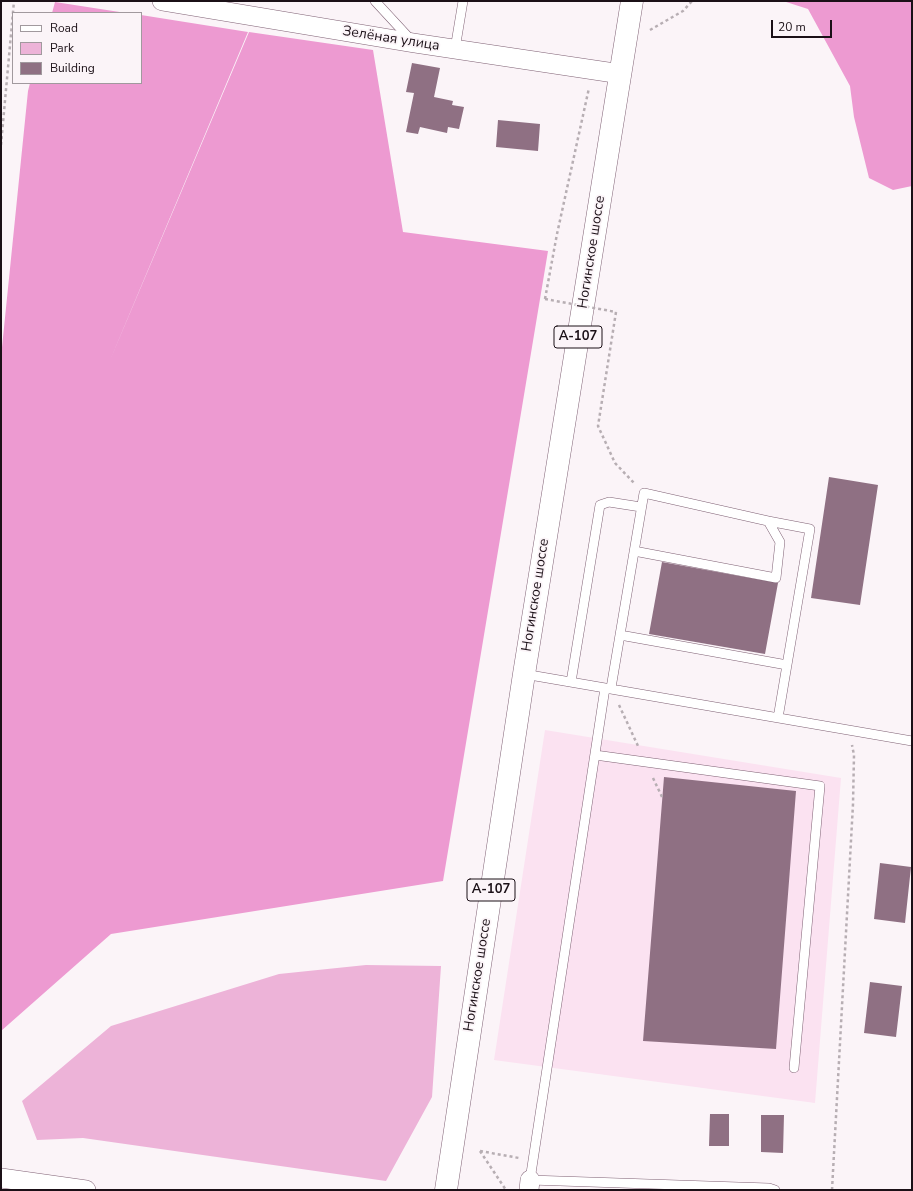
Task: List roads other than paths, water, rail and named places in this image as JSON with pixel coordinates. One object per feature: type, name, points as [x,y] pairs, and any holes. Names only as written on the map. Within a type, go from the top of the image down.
[{"type":"highway","name":"Ногинское шоссе","points":[[446,1190],[524,674],[632,1]]},
{"type":"street","name":"Зелёная улица","points":[[162,1],[455,49],[621,74]]},
{"type":"street","points":[[1,1178],[86,1190]]},
{"type":"lane","points":[[375,1],[414,42]]},
{"type":"lane","points":[[455,49],[463,1]]},
{"type":"lane","points":[[776,1190],[769,1188],[530,1185],[595,755],[620,635],[644,493],[810,529],[778,718]]},
{"type":"lane","points":[[571,682],[600,505],[609,502],[641,507]]},
{"type":"lane","points":[[634,551],[776,578],[780,542],[768,521]]},
{"type":"lane","points":[[620,635],[787,665]]},
{"type":"lane","points":[[524,674],[912,741]]},
{"type":"lane","points":[[595,755],[820,786],[794,1068]]}]
